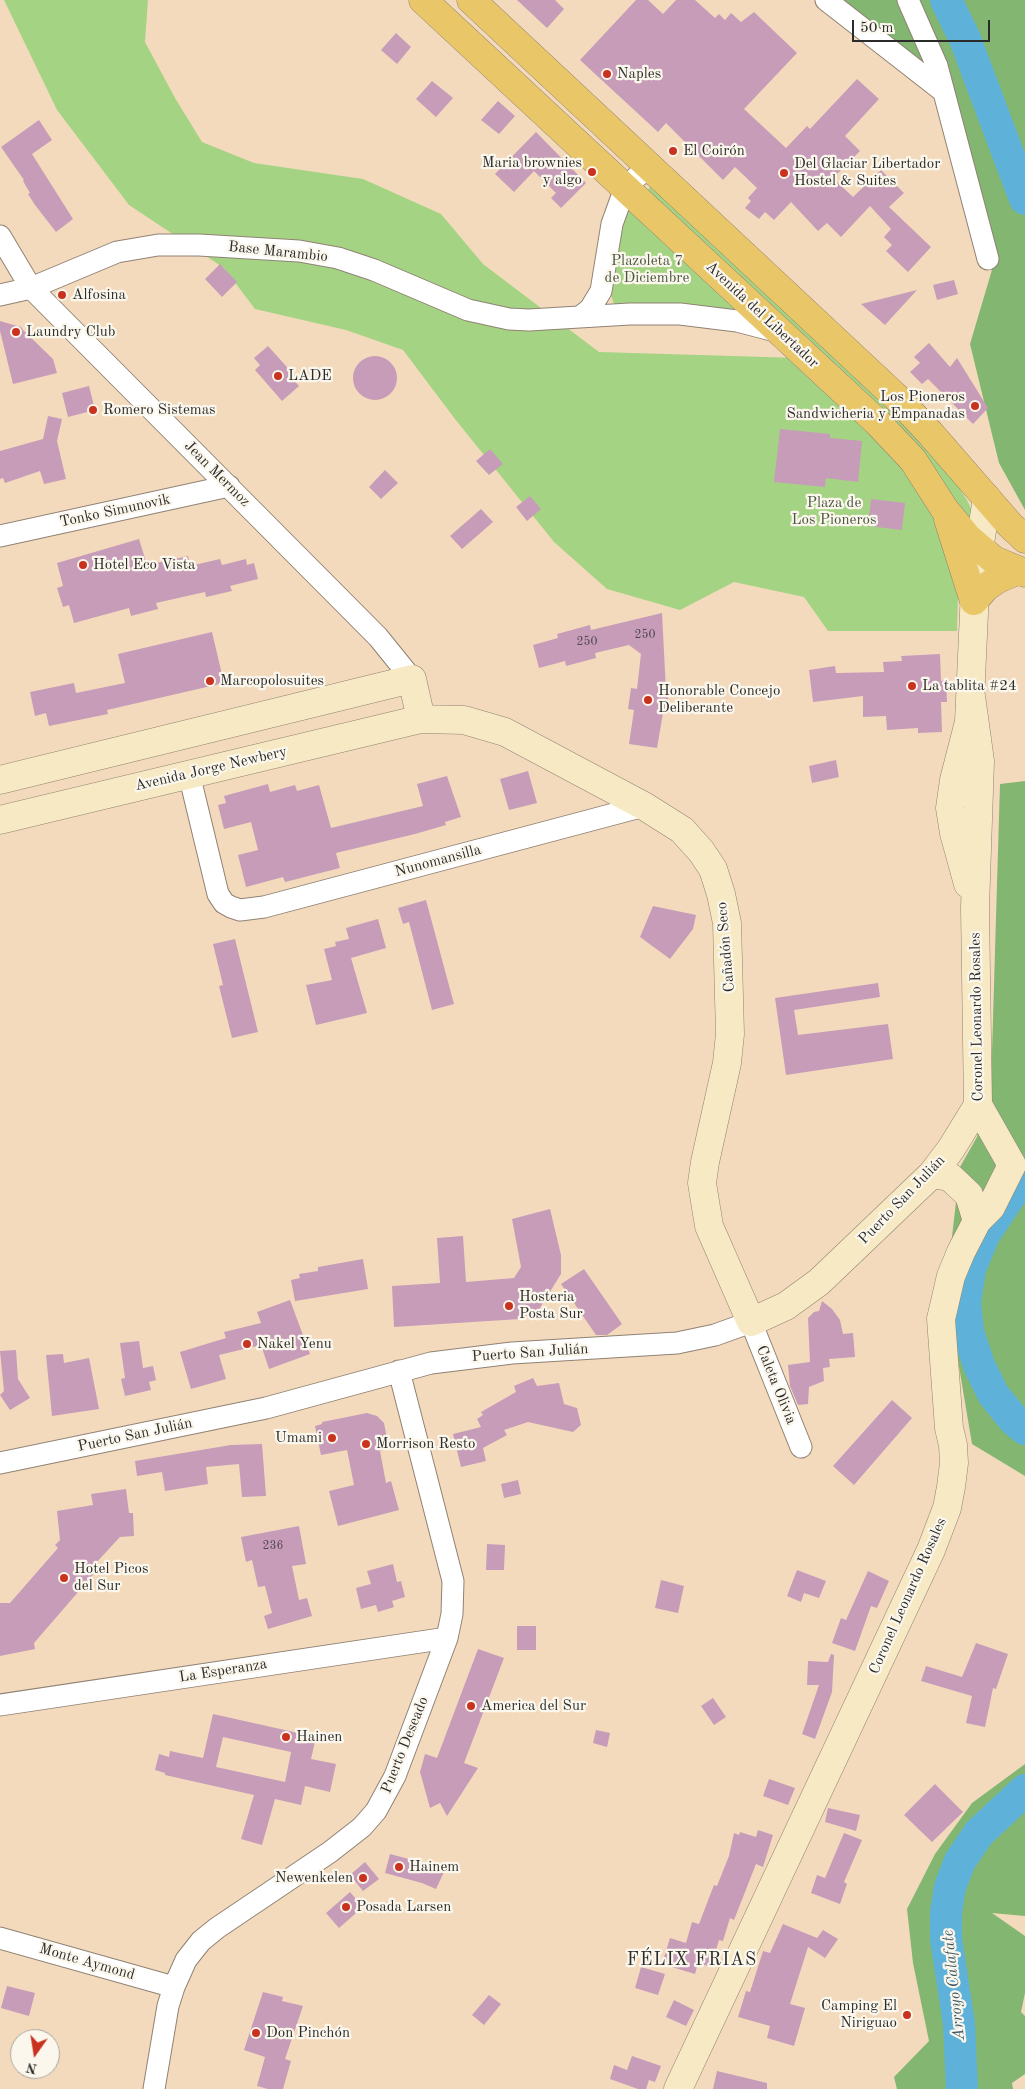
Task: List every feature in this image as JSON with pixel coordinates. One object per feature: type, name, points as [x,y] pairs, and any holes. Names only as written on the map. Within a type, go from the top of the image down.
[{"type":"main road","name":"Avenida del Libertador","points":[[423,0],[896,442],[930,484],[945,510],[968,538],[994,560],[1021,572]]},
{"type":"main road","points":[[471,0],[896,397],[1010,525],[1025,539]]},
{"type":"main road","points":[[945,510],[974,601]]},
{"type":"main road","points":[[974,601],[986,587],[998,579],[1021,572]]},
{"type":"street","points":[[826,0],[944,92]]},
{"type":"street","points":[[908,0],[937,66],[988,258]]},
{"type":"street","points":[[580,316],[590,309],[601,291],[612,224],[625,188],[642,172],[661,177]]},
{"type":"street","name":"Jean Mermoz","points":[[0,236],[31,288],[378,637],[412,679],[421,719]]},
{"type":"street","name":"Base Marambio","points":[[0,295],[31,288],[117,252],[158,245],[199,245],[299,251],[338,258],[374,270],[445,301],[490,316],[529,320],[655,313],[694,315],[737,321],[780,333]]},
{"type":"street","name":"Tonko Simunovik","points":[[0,536],[229,486]]},
{"type":"street","name":"Coronel Leonardo Rosales","points":[[678,2089],[939,1529],[951,1487],[954,1463],[953,1445],[948,1428],[941,1320],[951,1276],[977,1221],[991,1207],[1020,1166],[978,1105],[975,908],[980,761],[971,696],[974,601],[986,498]]},
{"type":"street","points":[[0,780],[412,679]]},
{"type":"street","name":"Avenida Jorge Newbery","points":[[0,820],[421,719]]},
{"type":"street","name":"Cañadón Seco","points":[[421,719],[464,720],[498,730],[644,806],[682,830],[701,851],[713,869],[722,894],[727,923],[730,1034],[728,1063],[705,1162],[702,1183],[709,1226],[751,1322]]},
{"type":"street","points":[[89,758],[99,796]]},
{"type":"street","name":"Nunomansilla","points":[[189,774],[214,884],[224,903],[231,908],[240,910],[264,907],[644,806]]},
{"type":"street","name":"Puerto San Julián","points":[[0,1463],[266,1408],[431,1363],[483,1356],[677,1343],[715,1335],[751,1322],[786,1306],[819,1282],[932,1174],[951,1149],[978,1105]]},
{"type":"street","points":[[932,1174],[950,1177],[969,1195],[977,1221]]},
{"type":"street","name":"Caleta Olivia","points":[[751,1322],[800,1447]]},
{"type":"street","name":"Puerto Deseado","points":[[154,2089],[162,2033],[174,1987],[186,1960],[201,1942],[330,1852],[362,1827],[376,1811],[395,1776],[447,1638],[452,1614],[453,1581],[399,1371]]},
{"type":"street","name":"La Esperanza","points":[[0,1705],[447,1638]]},
{"type":"street","name":"Monte Aymond","points":[[0,1938],[174,1987]]},
{"type":"green space","name":"Plaza de Los Pioneros","points":[[4,0],[148,0],[145,42],[175,98],[202,142],[254,163],[363,179],[441,214],[483,264],[599,352],[800,358],[895,444],[949,542],[958,596],[957,631],[828,631],[804,597],[734,582],[680,610],[607,589],[554,542],[455,419],[403,350],[346,330],[255,309],[224,268],[129,205],[57,110]]},
{"type":"green space","points":[[838,0],[1025,0],[1025,510],[999,463],[970,344],[994,263],[947,88]]},
{"type":"green space","points":[[655,181],[837,352],[942,463],[967,500],[973,513],[971,521],[645,193]]},
{"type":"green space","name":"Plazoleta 7 de Diciembre","points":[[628,209],[748,316],[617,306],[614,304],[610,293],[615,233]]},
{"type":"green space","points":[[1025,781],[1025,1476],[972,1444],[946,1289],[960,1167],[977,1137],[992,1052],[1000,784]]},
{"type":"green space","points":[[1025,1764],[1025,1916],[992,1913],[1025,1936],[1025,1993],[1021,2012],[1025,2016],[1025,2074],[1012,2083],[1013,2089],[897,2089],[894,2077],[929,2041],[913,1963],[907,1909],[935,1854],[972,1803]]},
{"type":"building","points":[[517,0],[555,0],[564,9],[547,28]]},
{"type":"building","points":[[636,0],[648,0],[663,14],[676,0],[695,0],[715,18],[719,14],[725,20],[731,13],[741,22],[754,12],[797,53],[744,109],[786,148],[807,126],[810,129],[857,79],[879,99],[845,136],[860,151],[833,178],[853,197],[881,170],[904,193],[889,207],[931,247],[908,272],[886,251],[892,245],[884,237],[891,229],[870,206],[841,237],[827,223],[818,231],[791,202],[774,220],[765,212],[759,219],[745,208],[751,201],[748,198],[757,188],[735,167],[723,180],[666,123],[658,132],[580,60]]},
{"type":"building","points":[[396,33],[411,47],[397,64],[381,50]]},
{"type":"building","points":[[432,81],[453,98],[436,117],[416,99]]},
{"type":"building","points":[[498,101],[515,116],[499,134],[481,120]]},
{"type":"building","points":[[39,120],[52,140],[32,154],[73,219],[56,232],[35,205],[28,194],[30,193],[24,180],[1,147]]},
{"type":"building","points":[[536,132],[586,183],[561,208],[551,198],[556,193],[534,171],[514,192],[495,174]]},
{"type":"building","points":[[220,264],[237,282],[222,297],[205,279]]},
{"type":"building","points":[[954,280],[958,294],[937,300],[933,285]]},
{"type":"building","points":[[917,290],[885,325],[861,304]]},
{"type":"building","points":[[0,321],[21,327],[53,359],[57,373],[13,384],[0,331]]},
{"type":"building","points":[[929,343],[950,367],[957,358],[988,408],[973,424],[928,379],[922,384],[910,372],[920,363],[914,357]]},
{"type":"building","name":"LADE","points":[[268,346],[295,376],[292,378],[299,386],[282,401],[255,370],[260,365],[254,358]]},
{"type":"building","points":[[371,356],[379,356],[391,362],[397,378],[391,394],[379,400],[371,400],[359,394],[353,382],[353,374],[359,362]]},
{"type":"building","points":[[89,386],[95,410],[68,417],[62,393]]},
{"type":"building","points":[[48,416],[62,419],[57,441],[66,479],[44,484],[40,471],[5,483],[3,478],[0,479],[0,451],[43,439]]},
{"type":"building","points":[[780,429],[830,434],[830,438],[862,441],[858,482],[826,478],[825,487],[774,482]]},
{"type":"building","points":[[490,449],[503,464],[489,475],[476,461]]},
{"type":"building","points":[[385,470],[398,483],[381,499],[369,487]]},
{"type":"building","points":[[530,496],[541,509],[527,521],[516,507]]},
{"type":"building","points":[[871,499],[905,503],[902,530],[868,526]]},
{"type":"building","points":[[481,509],[493,522],[462,549],[450,536]]},
{"type":"building","points":[[139,539],[147,565],[188,556],[190,566],[220,559],[222,565],[246,559],[247,565],[254,563],[258,579],[230,586],[232,591],[206,597],[205,592],[156,603],[158,609],[131,616],[129,608],[74,623],[69,605],[63,607],[57,588],[63,586],[57,563]]},
{"type":"building","points":[[662,613],[666,691],[669,692],[666,713],[663,713],[657,748],[629,744],[634,710],[628,709],[631,688],[637,689],[641,654],[629,645],[595,653],[596,658],[566,666],[565,661],[539,668],[533,645],[558,638],[557,634],[590,625],[591,630]]},
{"type":"building","points":[[212,632],[224,683],[107,710],[108,714],[49,726],[46,713],[35,716],[30,692],[74,683],[76,693],[125,683],[118,654]]},
{"type":"building","points":[[940,654],[941,681],[946,680],[947,702],[941,702],[942,732],[918,733],[918,728],[887,730],[886,716],[863,717],[863,696],[813,702],[809,670],[835,666],[836,673],[884,672],[883,662],[902,661],[901,656]]},
{"type":"building","points":[[836,760],[839,777],[812,783],[809,766]]},
{"type":"building","points":[[528,771],[537,803],[509,810],[500,779]]},
{"type":"building","points":[[447,776],[461,817],[445,822],[446,825],[415,834],[336,853],[340,868],[285,882],[283,877],[246,887],[238,855],[258,850],[251,822],[224,829],[218,805],[226,803],[224,796],[268,784],[270,792],[295,785],[297,791],[319,785],[331,828],[423,806],[417,784]]},
{"type":"building","points":[[426,900],[454,1004],[432,1010],[409,922],[403,924],[398,908]]},
{"type":"building","points":[[653,906],[696,915],[693,929],[670,959],[640,937]]},
{"type":"building","points":[[378,919],[386,948],[351,958],[367,1013],[316,1025],[306,985],[332,980],[324,949],[336,946],[335,942],[349,939],[346,928]]},
{"type":"building","points":[[235,939],[258,1032],[232,1038],[219,986],[223,985],[213,944]]},
{"type":"building","points":[[878,983],[880,997],[794,1010],[798,1035],[888,1024],[893,1059],[786,1075],[775,998]]},
{"type":"building","points":[[550,1209],[561,1255],[561,1274],[538,1311],[520,1319],[394,1327],[392,1286],[440,1283],[437,1238],[463,1236],[466,1282],[514,1278],[521,1267],[512,1219]]},
{"type":"building","points":[[363,1259],[368,1289],[295,1301],[291,1280],[300,1278],[299,1274],[318,1271],[318,1267]]},
{"type":"building","points":[[584,1269],[622,1324],[607,1335],[596,1335],[561,1284]]},
{"type":"building","points":[[290,1300],[310,1354],[269,1369],[261,1345],[219,1355],[226,1379],[191,1389],[180,1352],[226,1338],[224,1332],[261,1323],[257,1312]]},
{"type":"building","points":[[822,1301],[832,1309],[840,1320],[843,1334],[853,1333],[855,1357],[829,1359],[830,1367],[823,1368],[824,1381],[809,1387],[808,1404],[798,1405],[790,1386],[788,1365],[810,1362],[808,1318],[814,1312],[819,1311]]},
{"type":"building","points":[[139,1341],[143,1368],[153,1366],[156,1380],[149,1382],[151,1390],[125,1396],[121,1379],[125,1378],[120,1343]]},
{"type":"building","points":[[16,1350],[18,1379],[30,1398],[10,1410],[0,1395],[4,1391],[0,1351]]},
{"type":"building","points":[[63,1354],[64,1363],[89,1358],[99,1409],[52,1416],[46,1355]]},
{"type":"building","points":[[533,1378],[537,1386],[559,1383],[564,1404],[577,1408],[581,1425],[573,1432],[528,1422],[504,1430],[507,1435],[483,1448],[486,1461],[461,1467],[453,1434],[481,1427],[477,1419],[483,1415],[481,1412],[516,1392],[514,1386]]},
{"type":"building","points":[[892,1400],[912,1418],[854,1485],[833,1466]]},
{"type":"building","points":[[367,1413],[377,1416],[384,1423],[389,1449],[380,1451],[386,1483],[391,1481],[399,1510],[338,1526],[329,1491],[354,1485],[347,1450],[321,1455],[315,1426],[322,1424],[322,1422]]},
{"type":"building","points":[[262,1444],[266,1496],[242,1497],[239,1464],[206,1467],[208,1484],[165,1491],[162,1472],[137,1476],[135,1461],[231,1445]]},
{"type":"building","points":[[518,1480],[521,1494],[504,1498],[501,1484]]},
{"type":"building","points":[[126,1489],[129,1513],[133,1513],[134,1536],[120,1537],[94,1565],[98,1569],[34,1643],[35,1649],[0,1656],[0,1603],[10,1603],[58,1548],[55,1545],[60,1540],[57,1511],[93,1505],[91,1494]]},
{"type":"building","points":[[299,1526],[306,1564],[292,1566],[299,1600],[307,1598],[312,1616],[268,1629],[264,1616],[272,1613],[265,1586],[258,1587],[252,1560],[246,1562],[241,1537]]},
{"type":"building","points":[[487,1544],[505,1545],[504,1570],[486,1570]]},
{"type":"building","points":[[393,1564],[397,1582],[401,1581],[405,1597],[392,1601],[394,1607],[378,1612],[376,1605],[361,1609],[356,1588],[371,1584],[367,1571]]},
{"type":"building","points":[[797,1570],[826,1581],[819,1598],[804,1593],[801,1602],[787,1596]]},
{"type":"building","points":[[868,1571],[889,1581],[877,1608],[871,1606],[855,1651],[832,1643],[841,1618],[846,1620]]},
{"type":"building","points":[[661,1580],[684,1586],[678,1613],[655,1608]]},
{"type":"building","points":[[517,1626],[536,1626],[536,1650],[517,1650]]},
{"type":"building","points":[[976,1643],[1008,1654],[996,1689],[993,1688],[985,1727],[966,1723],[972,1696],[921,1681],[926,1666],[962,1677]]},
{"type":"building","name":"America del Sur","points":[[478,1649],[504,1658],[464,1763],[478,1768],[447,1816],[440,1803],[430,1808],[420,1772],[425,1754],[437,1758]]},
{"type":"building","points":[[831,1654],[834,1655],[832,1692],[815,1739],[802,1734],[819,1685],[807,1685],[808,1661],[828,1662]]},
{"type":"building","points":[[713,1698],[726,1717],[714,1725],[701,1706]]},
{"type":"building","points":[[213,1714],[316,1737],[311,1759],[336,1764],[330,1792],[305,1786],[301,1805],[275,1799],[262,1845],[241,1839],[254,1795],[165,1775],[165,1773],[155,1770],[159,1754],[169,1757],[170,1751],[203,1758]],"holes":[[[223,1737],[291,1752],[285,1782],[216,1767]]]},
{"type":"building","points":[[596,1730],[610,1733],[607,1747],[593,1743]]},
{"type":"building","points":[[769,1779],[795,1788],[788,1805],[763,1796]]},
{"type":"building","points":[[935,1784],[963,1812],[932,1842],[904,1815]]},
{"type":"building","points":[[828,1808],[860,1815],[856,1831],[825,1822]]},
{"type":"building","points":[[758,1830],[773,1835],[763,1867],[756,1864],[734,1920],[730,1918],[723,1941],[719,1940],[711,1967],[698,1963],[695,1974],[662,1964],[670,1938],[686,1943],[692,1922],[699,1924],[714,1885],[717,1886],[729,1856],[734,1833],[739,1835],[740,1832],[756,1837]]},
{"type":"building","points":[[844,1833],[862,1840],[844,1882],[847,1884],[840,1904],[811,1893],[817,1875],[825,1878]]},
{"type":"building","points":[[390,1854],[421,1861],[444,1872],[436,1889],[422,1883],[385,1873]]},
{"type":"building","points":[[365,1862],[379,1879],[363,1891],[350,1875]]},
{"type":"building","points":[[350,1892],[363,1907],[339,1928],[326,1913]]},
{"type":"building","points":[[783,1924],[817,1938],[823,1930],[838,1939],[825,1958],[808,1947],[790,2004],[805,2008],[794,2046],[767,2038],[770,2026],[738,2017],[746,1991],[750,1992],[763,1951],[770,1953]]},
{"type":"building","points":[[641,1967],[665,1974],[658,1995],[635,1988]]},
{"type":"building","points":[[7,1986],[35,1993],[29,2016],[1,2008]]},
{"type":"building","points":[[263,1992],[283,1997],[282,2001],[303,2006],[285,2059],[291,2061],[283,2089],[268,2089],[257,2086],[265,2057],[244,2050]]},
{"type":"building","points":[[489,1995],[501,2004],[484,2025],[472,2015]]},
{"type":"building","points":[[674,2000],[694,2010],[686,2026],[666,2017]]},
{"type":"building","points":[[632,2056],[661,2066],[655,2082],[649,2080],[646,2089],[638,2089],[610,2079],[614,2065],[627,2070]]},
{"type":"building","points":[[717,2071],[767,2083],[767,2089],[713,2089]]},
{"type":"waterway","name":"Arroyo Calafate","points":[[946,0],[965,39],[1025,199]]},
{"type":"waterway","name":"Arroyo Calafate","points":[[1025,1173],[984,1235],[970,1269],[965,1302],[968,1332],[979,1365],[993,1394],[1014,1420],[1025,1429]]},
{"type":"waterway","name":"Arroyo Calafate","points":[[962,2089],[959,2024],[946,1939],[946,1912],[950,1887],[960,1861],[979,1833],[1025,1790]]},
{"type":"place","name":"Naples","points":[[607,74]]},
{"type":"place","name":"El Coirón","points":[[673,151]]},
{"type":"place","name":"Maria brownies y algo","points":[[592,172]]},
{"type":"place","name":"Del Glaciar Libertador Hostel & Suites","points":[[784,173]]},
{"type":"place","name":"Alfosina","points":[[62,295]]},
{"type":"place","name":"Laundry Club","points":[[16,332]]},
{"type":"place","name":"LADE","points":[[278,376]]},
{"type":"place","name":"Los Pioneros Sandwicheria y Empanadas","points":[[975,406]]},
{"type":"place","name":"Romero Sistemas","points":[[93,410]]},
{"type":"place","name":"Hotel Eco Vista","points":[[83,565]]},
{"type":"place","name":"Marcopolosuites","points":[[210,681]]},
{"type":"place","name":"La tablita #24","points":[[912,686]]},
{"type":"place","name":"Honorable Concejo Deliberante","points":[[648,700]]},
{"type":"place","name":"Hosteria Posta Sur","points":[[509,1306]]},
{"type":"place","name":"Nakel Yenu","points":[[247,1344]]},
{"type":"place","name":"Umami","points":[[332,1438]]},
{"type":"place","name":"Morrison Resto","points":[[366,1444]]},
{"type":"place","name":"Hotel Picos del Sur","points":[[64,1578]]},
{"type":"place","name":"America del Sur","points":[[471,1706]]},
{"type":"place","name":"Hainen","points":[[286,1737]]},
{"type":"place","name":"Hainem","points":[[399,1867]]},
{"type":"place","name":"Newenkelen","points":[[363,1878]]},
{"type":"place","name":"Posada Larsen","points":[[346,1907]]},
{"type":"place","name":"Camping El Niriguao","points":[[907,2015]]},
{"type":"place","name":"Don Pinchón","points":[[256,2033]]},
{"type":"district","name":"FÉLIX FRIAS","points":[[692,1960]]}]
